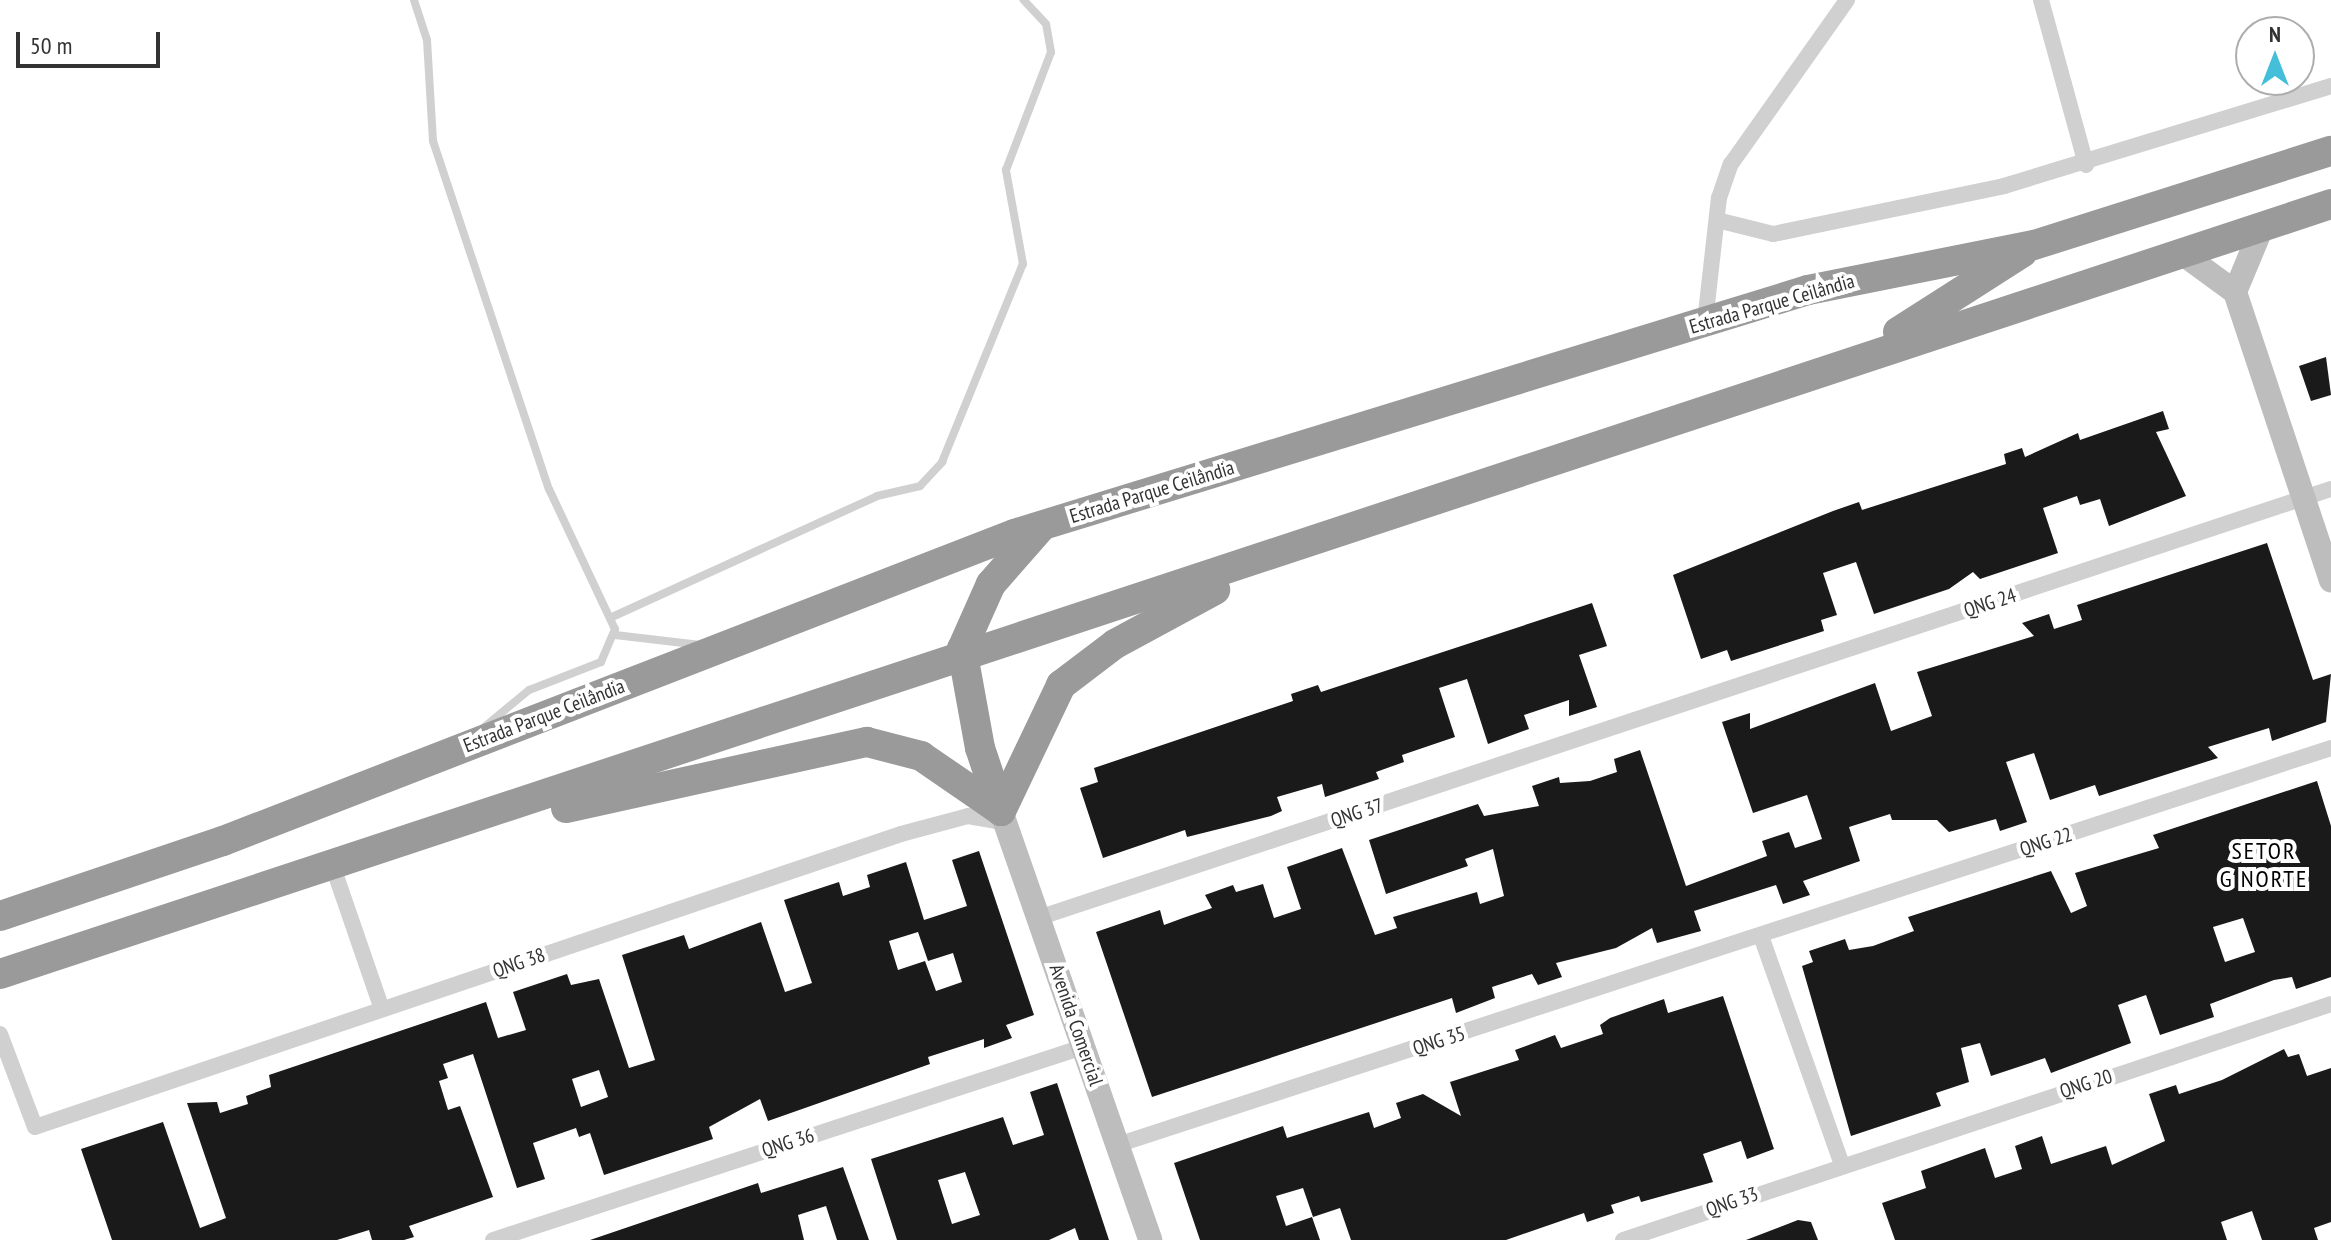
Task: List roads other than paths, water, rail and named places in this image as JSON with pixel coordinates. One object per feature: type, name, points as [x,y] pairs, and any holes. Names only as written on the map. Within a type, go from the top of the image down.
[{"type":"highway","name":"Estrada Parque Ceilândia","points":[[0,916],[223,841],[1042,525],[1808,290],[2034,245],[2331,151]]},
{"type":"highway","points":[[0,974],[1287,552],[1862,354],[2183,254],[2331,204]]},
{"type":"highway","points":[[1862,354],[2034,245]]},
{"type":"highway","points":[[1004,817],[962,659],[976,606],[1042,525]]},
{"type":"highway","points":[[1004,817],[1022,779],[1046,706],[1085,663],[1287,552]]},
{"type":"highway","points":[[393,847],[867,742],[921,756],[1004,817]]},
{"type":"street","points":[[1705,322],[1717,220],[1731,164],[1847,0]]},
{"type":"street","points":[[2041,0],[2086,165]]},
{"type":"street","points":[[1717,220],[1773,234],[2086,165],[2331,86]]},
{"type":"street","points":[[2235,292],[2262,227]]},
{"type":"street","points":[[2183,254],[2235,292],[2331,580]]},
{"type":"street","name":"QNG 24","points":[[1676,708],[2331,489]]},
{"type":"street","name":"QNG 37","points":[[1038,918],[1676,708]]},
{"type":"street","name":"QNG 22","points":[[1761,936],[2331,748]]},
{"type":"street","name":"QNG 38","points":[[0,1034],[35,1127],[942,821],[980,816],[1004,817]]},
{"type":"street","name":"Avenida Comercial","points":[[1004,817],[1150,1240]]},
{"type":"street","points":[[333,867],[382,1009]]},
{"type":"street","points":[[1761,936],[1842,1165]]},
{"type":"street","name":"QNG 35","points":[[1117,1145],[1761,936]]},
{"type":"street","name":"QNG 20","points":[[1842,1165],[2331,1004]]},
{"type":"street","name":"QNG 36","points":[[493,1240],[1083,1047]]},
{"type":"street","name":"QNG 33","points":[[1623,1240],[1842,1165]]},
{"type":"lane","points":[[414,0],[427,40],[433,141],[554,502],[612,617],[615,635],[601,662],[509,702],[470,745]]},
{"type":"lane","points":[[612,617],[877,496],[920,486],[942,462],[1023,264],[1006,170],[1051,52],[1046,24],[1024,0]]},
{"type":"lane","points":[[615,635],[717,649]]},
{"type":"district","name":"SETOR G NORTE","points":[[2264,865]]}]
